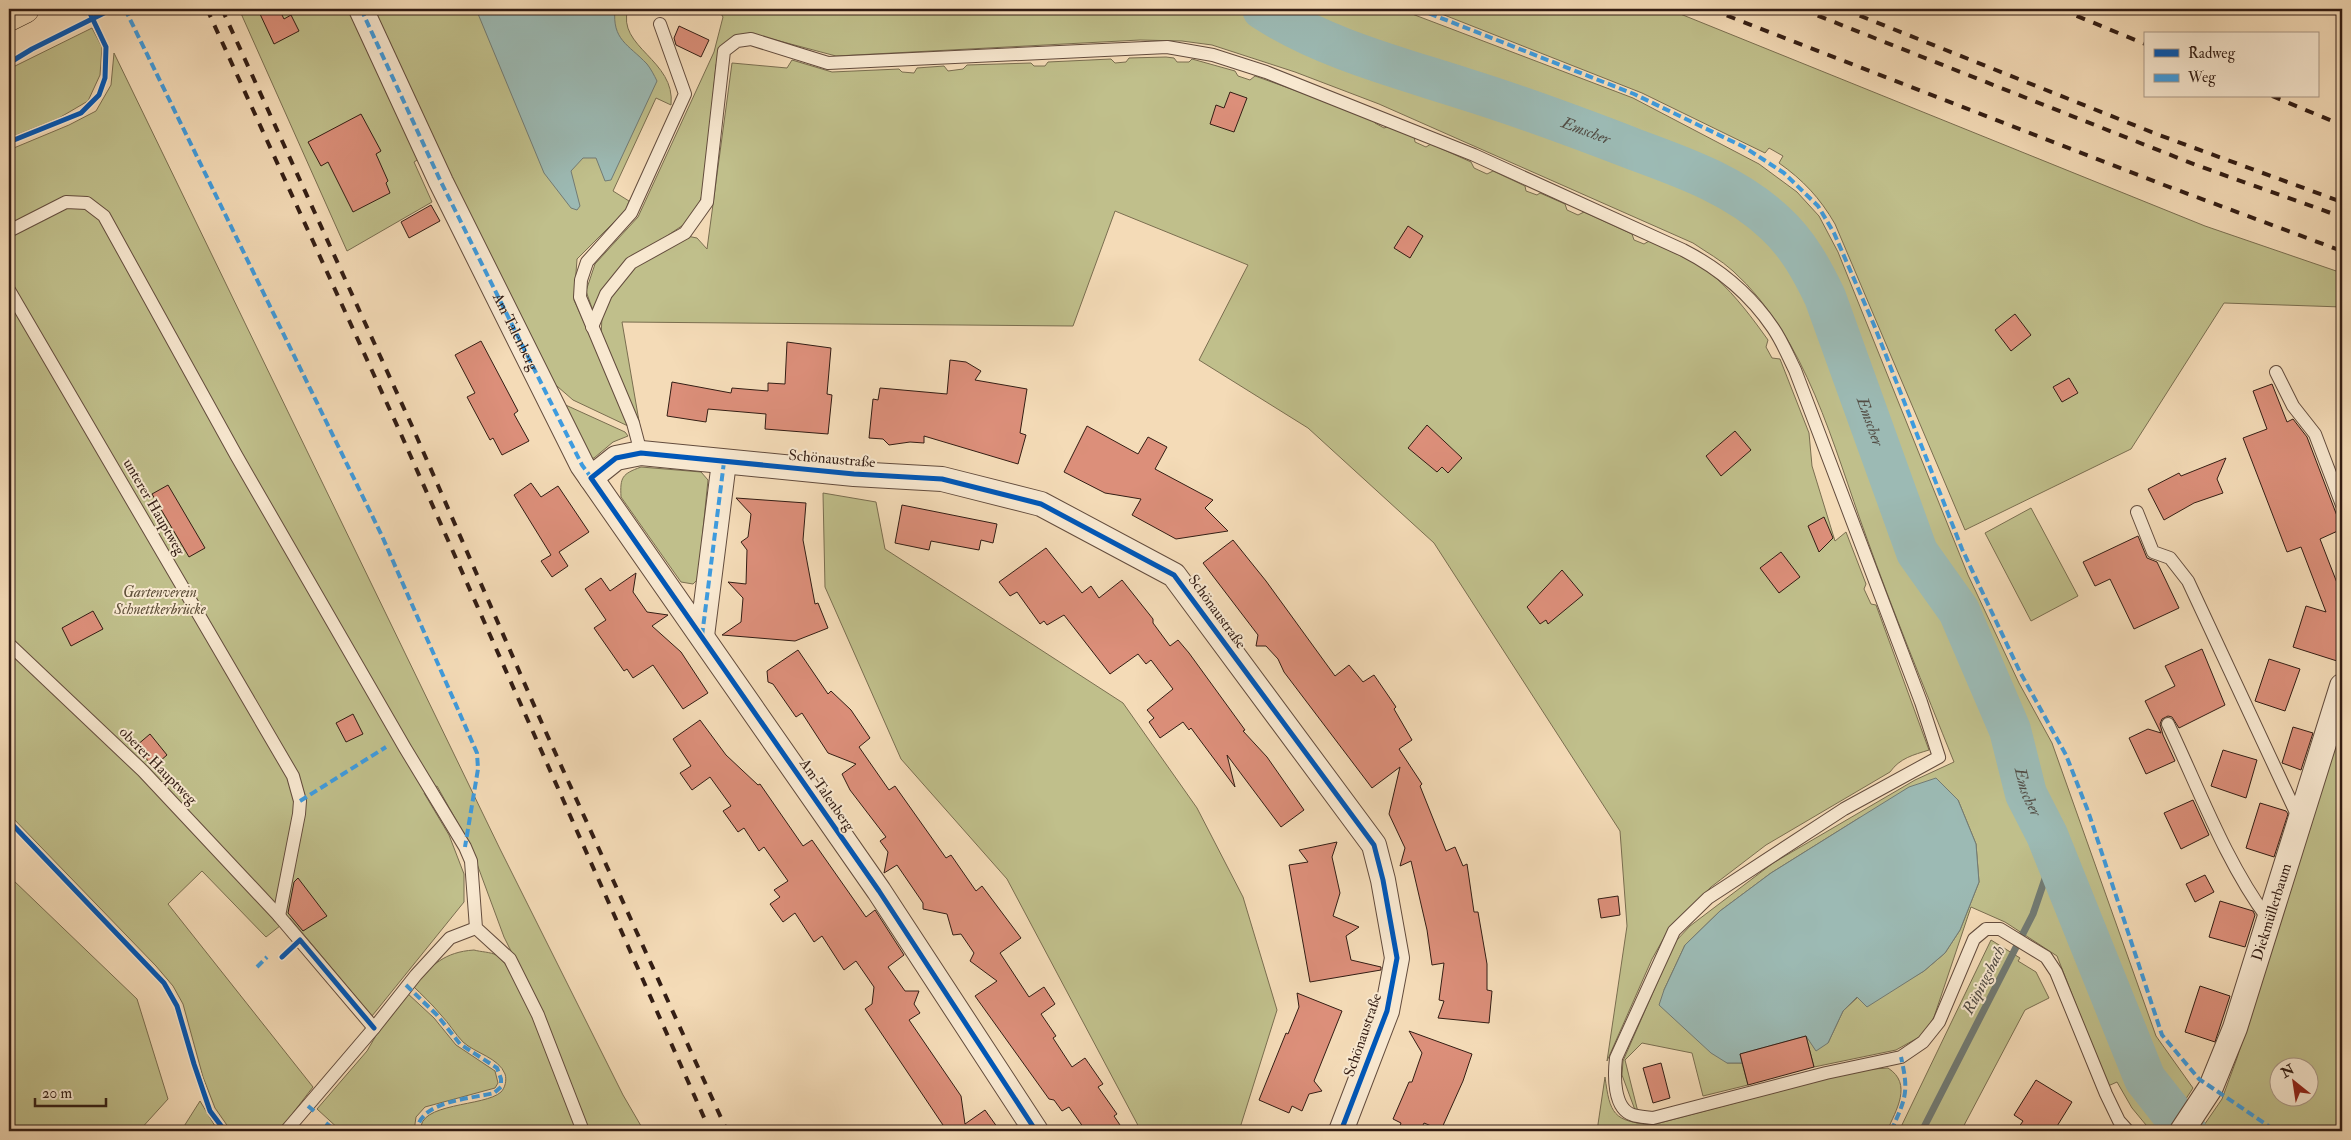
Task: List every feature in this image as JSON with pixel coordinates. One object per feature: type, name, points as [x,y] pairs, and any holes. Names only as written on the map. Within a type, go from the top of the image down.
[{"type":"street","name":"Am Talenberg","points":[[361,9],[441,182],[582,465],[879,891],[1036,1131]]},
{"type":"street","name":"Schönaustraße","points":[[591,478],[616,458],[641,453],[724,462],[942,479],[1041,504],[1174,575],[1374,845],[1384,880],[1397,958],[1387,1011],[1341,1131]]},
{"type":"street","points":[[702,636],[724,462]]},
{"type":"street","name":"Diekmüllerbaum","points":[[2182,1131],[2211,1087],[2235,1028],[2342,686]]},
{"type":"lane","points":[[641,453],[633,423],[580,297],[581,280],[586,262],[631,213],[685,94],[660,24]]},
{"type":"lane","points":[[592,327],[606,294],[631,263],[685,233],[707,202],[724,51],[736,41],[751,39],[828,63],[1167,47],[1212,55],[1266,72],[1474,154],[1654,236],[1713,266],[1744,294],[1774,329],[1795,370],[1921,702],[1940,757],[1844,809],[1780,849],[1708,898],[1674,931],[1616,1058],[1613,1078],[1622,1107],[1632,1115],[1653,1118],[1826,1073],[1901,1057],[1923,1042],[1938,1022],[1974,938],[1986,929],[2000,929],[2046,957],[2056,972],[2106,1094],[2119,1121],[2128,1131]]},
{"type":"lane","points":[[9,231],[66,202],[87,203],[104,216],[236,455],[405,748],[465,847],[471,861],[476,928],[510,959],[538,1015],[583,1131]]},
{"type":"lane","name":"unterer Hauptweg","points":[[9,290],[293,776],[300,800],[279,916]]},
{"type":"lane","points":[[2276,372],[2293,406],[2315,434],[2342,505]]},
{"type":"lane","points":[[2137,512],[2154,552],[2170,558],[2188,581],[2300,819]]},
{"type":"lane","name":"oberer Hauptweg","points":[[9,644],[143,771],[279,916],[374,1028]]},
{"type":"lane","points":[[2168,724],[2235,867],[2248,892],[2268,919]]},
{"type":"lane","points":[[286,1131],[374,1028],[406,985],[450,938],[476,928]]},
{"type":"green space","points":[[239,9],[355,9],[424,156],[414,162],[432,202],[347,251]]},
{"type":"green space","points":[[368,9],[628,9],[627,22],[630,34],[665,76],[670,90],[671,105],[656,98],[613,191],[629,201],[626,210],[577,259],[574,300],[630,425],[628,426],[573,400],[550,380]]},
{"type":"green space","points":[[718,9],[1399,9],[1633,98],[1759,164],[1797,192],[1819,216],[1838,252],[1968,575],[2019,683],[2052,743],[2156,1036],[2193,1088],[2165,1131],[2151,1131],[2132,1108],[2117,1082],[2108,1086],[2057,956],[2005,922],[1971,907],[1934,1017],[1923,1035],[1896,1050],[1814,1067],[1806,1036],[1828,1043],[1843,1011],[1858,997],[1898,986],[1924,971],[1945,953],[1960,930],[1979,882],[1976,844],[1958,800],[1859,818],[1771,873],[1720,911],[1685,945],[1664,990],[1727,1063],[1742,1063],[1748,1085],[1703,1096],[1692,1053],[1642,1043],[1625,1060],[1638,1112],[1635,1110],[1622,1075],[1623,1061],[1675,942],[1690,926],[1773,863],[1915,780],[1954,762],[1887,593],[1815,395],[1799,361],[1780,328],[1759,298],[1728,267],[1693,243],[1379,104],[1295,72],[1212,45],[1182,41],[1140,40],[836,56],[749,33],[721,49],[716,65],[704,189],[699,204],[689,221],[661,240],[593,311],[586,291],[595,264],[638,217],[714,52],[723,17]]},
{"type":"green space","points":[[1429,9],[1668,9],[2205,226],[2342,273],[2342,307],[2224,303],[2131,449],[1965,530],[1835,224],[1810,190],[1779,163],[1783,156],[1769,148],[1765,153],[1642,93]]},
{"type":"green space","points":[[92,28],[102,47],[100,75],[88,101],[59,118],[9,138],[9,69]]},
{"type":"green space","name":"Gartenverein Schnettkerbrücke","points":[[114,53],[500,849],[623,1095],[644,1131],[586,1131],[538,1005],[504,937],[470,845],[437,786],[424,793],[449,835],[464,874],[464,902],[372,1016],[290,918],[266,937],[202,871],[168,904],[313,1087],[279,1131],[231,1131],[215,1108],[203,1077],[183,1004],[173,986],[9,814],[9,150],[69,125],[96,111],[111,85]]},
{"type":"green space","points":[[1129,58],[1174,58],[1177,62],[1189,62],[1192,59],[1235,71],[1238,76],[1250,80],[1255,76],[1372,118],[1375,123],[1384,128],[1390,126],[1414,136],[1415,142],[1426,147],[1431,144],[1471,162],[1474,168],[1487,174],[1493,171],[1525,186],[1526,191],[1537,195],[1540,193],[1565,204],[1567,210],[1578,215],[1584,212],[1632,234],[1634,240],[1644,244],[1649,241],[1675,253],[1701,267],[1723,285],[1744,308],[1768,340],[1766,347],[1772,358],[1780,359],[1809,433],[1812,466],[1835,541],[1846,532],[1866,584],[1864,589],[1871,604],[1876,605],[1929,750],[1903,760],[1890,772],[1766,845],[1711,887],[1670,927],[1652,959],[1607,1061],[1627,926],[1620,831],[1434,543],[1308,428],[1199,360],[1248,265],[1115,211],[1073,326],[622,322],[640,427],[601,338],[602,316],[611,294],[633,267],[687,236],[697,238],[707,249],[732,63],[787,68],[792,60],[832,72],[899,69],[902,72],[914,73],[917,68],[944,66],[948,71],[963,69],[967,65],[1031,63],[1034,66],[1045,66],[1048,62],[1111,59],[1115,63],[1126,62]]},
{"type":"green space","points":[[559,402],[625,432],[628,436],[613,442],[594,458],[588,459]]},
{"type":"green space","points":[[641,467],[701,472],[708,480],[698,579],[693,584],[681,582],[621,497],[621,485],[626,474]]},
{"type":"green space","points":[[823,493],[876,502],[885,549],[1123,703],[1197,808],[1243,897],[1277,1010],[1239,1131],[1141,1131],[1007,879],[901,759],[825,587]]},
{"type":"green space","points":[[2031,508],[2078,596],[2031,621],[1985,533]]},
{"type":"green space","points":[[2342,723],[2342,1131],[2200,1131],[2222,1099],[2237,1058]]},
{"type":"green space","points":[[9,880],[13,880],[137,999],[168,1099],[139,1131],[9,1131]]},
{"type":"green space","points":[[1991,940],[2020,958],[2018,961],[2036,972],[2049,998],[2025,1010],[1961,1131],[1899,1131]]},
{"type":"green space","points":[[474,950],[496,955],[507,967],[519,986],[542,1037],[578,1131],[421,1131],[423,1122],[430,1115],[454,1106],[493,1097],[504,1088],[506,1079],[502,1068],[463,1042],[447,1021],[412,985],[433,966],[447,957],[464,951]]},
{"type":"green space","points":[[406,992],[434,1018],[456,1045],[495,1071],[498,1083],[495,1088],[425,1107],[416,1117],[414,1131],[341,1131],[317,1109],[367,1051],[388,1015]]},
{"type":"green space","points":[[1888,1068],[1896,1074],[1901,1089],[1898,1106],[1887,1131],[1597,1131],[1605,1077],[1609,1100],[1616,1113],[1621,1118],[1629,1121],[1652,1125],[1859,1070]]},
{"type":"green space","points":[[200,1101],[218,1131],[181,1131]]},
{"type":"water","points":[[476,9],[615,9],[616,28],[619,35],[647,64],[656,79],[657,81],[611,180],[605,181],[596,158],[583,158],[571,171],[580,206],[577,210],[571,208],[544,173]]},
{"type":"water","points":[[1936,778],[1958,800],[1976,844],[1979,882],[1960,930],[1945,953],[1924,971],[1867,1007],[1857,997],[1843,1011],[1828,1043],[1816,1051],[1806,1036],[1740,1054],[1742,1063],[1727,1063],[1711,1053],[1659,1005],[1685,945],[1720,911],[1771,873],[1909,787]]},
{"type":"building","points":[[271,9],[279,9],[284,19],[291,15],[299,31],[274,44],[260,14]]},
{"type":"building","points":[[679,26],[709,40],[701,57],[676,45],[674,38]]},
{"type":"building","points":[[1230,92],[1247,98],[1234,132],[1210,124],[1216,105],[1224,108]]},
{"type":"building","points":[[361,114],[381,151],[376,154],[388,181],[386,183],[390,193],[353,212],[328,162],[321,166],[308,142]]},
{"type":"building","points":[[431,205],[440,221],[409,238],[401,222]]},
{"type":"building","points":[[1408,226],[1423,236],[1410,258],[1394,248]]},
{"type":"building","points":[[2015,314],[2031,335],[2011,351],[1995,330]]},
{"type":"building","points":[[481,341],[518,411],[514,414],[529,441],[502,455],[493,438],[490,440],[467,397],[475,393],[455,355]]},
{"type":"building","points":[[787,342],[831,348],[827,394],[832,395],[828,434],[765,429],[766,414],[708,409],[706,422],[667,416],[672,382],[731,393],[732,388],[768,391],[768,383],[785,384]]},
{"type":"building","points":[[950,360],[966,362],[981,371],[975,380],[1027,389],[1020,433],[1026,435],[1018,464],[924,436],[924,443],[910,442],[889,445],[883,439],[869,438],[873,399],[878,400],[880,388],[947,394]]},
{"type":"building","points":[[2069,378],[2078,393],[2062,402],[2053,387]]},
{"type":"building","points":[[2272,384],[2287,422],[2293,419],[2307,437],[2342,529],[2320,539],[2339,588],[2342,589],[2342,649],[2337,661],[2293,647],[2306,606],[2326,612],[2301,547],[2287,552],[2243,438],[2267,429],[2253,391]]},
{"type":"building","points":[[1427,425],[1462,458],[1448,473],[1442,467],[1437,472],[1408,448]]},
{"type":"building","points":[[1087,426],[1138,454],[1148,437],[1167,447],[1155,469],[1213,500],[1205,508],[1228,531],[1176,539],[1132,515],[1141,499],[1105,493],[1064,472]]},
{"type":"building","points":[[1735,431],[1751,450],[1721,476],[1706,456]]},
{"type":"building","points":[[2226,458],[2217,479],[2223,493],[2194,503],[2164,520],[2148,489],[2179,473],[2181,476]]},
{"type":"building","points":[[531,483],[541,497],[558,486],[589,532],[559,552],[568,566],[552,577],[541,561],[551,555],[514,495]]},
{"type":"building","points":[[168,485],[205,548],[189,557],[152,494]]},
{"type":"building","points":[[736,498],[806,503],[803,540],[815,604],[818,603],[828,628],[795,641],[722,635],[741,622],[743,598],[728,582],[746,584],[747,550],[741,542],[748,537],[751,514]]},
{"type":"building","points":[[902,505],[997,524],[993,543],[981,540],[979,550],[931,541],[929,550],[895,543]]},
{"type":"building","points":[[1824,517],[1833,538],[1819,552],[1808,526]]},
{"type":"building","points":[[2138,536],[2147,558],[2157,562],[2179,608],[2134,629],[2110,579],[2095,586],[2083,562]]},
{"type":"building","points":[[1233,540],[1266,581],[1335,676],[1349,665],[1363,682],[1374,675],[1396,707],[1394,709],[1412,740],[1399,749],[1422,784],[1420,786],[1446,851],[1455,847],[1463,866],[1467,864],[1474,912],[1478,912],[1487,964],[1487,990],[1492,991],[1489,1023],[1438,1018],[1444,1001],[1439,1000],[1444,963],[1432,965],[1427,930],[1411,861],[1400,866],[1405,848],[1389,814],[1400,767],[1372,788],[1284,672],[1278,659],[1266,646],[1256,646],[1258,635],[1203,563]]},
{"type":"building","points":[[1046,548],[1082,593],[1091,586],[1099,598],[1122,580],[1153,619],[1153,623],[1170,646],[1178,640],[1189,653],[1245,730],[1243,731],[1267,757],[1304,810],[1281,827],[1227,755],[1235,787],[1191,728],[1189,730],[1183,722],[1160,738],[1149,722],[1154,718],[1147,710],[1173,689],[1151,660],[1146,664],[1138,654],[1110,674],[1064,615],[1047,625],[1044,621],[1040,624],[1017,592],[1010,596],[999,582]]},
{"type":"building","points":[[1781,552],[1800,577],[1779,593],[1760,568]]},
{"type":"building","points":[[1562,570],[1583,595],[1548,624],[1546,620],[1540,624],[1527,607]]},
{"type":"building","points":[[636,573],[633,592],[647,612],[668,615],[652,626],[681,652],[708,693],[683,709],[653,665],[633,678],[627,669],[624,671],[594,628],[606,620],[585,589],[601,578],[610,591]]},
{"type":"building","points":[[93,611],[103,629],[71,646],[62,628]]},
{"type":"building","points":[[2202,649],[2225,705],[2179,728],[2172,717],[2168,716],[2162,719],[2160,724],[2163,735],[2175,761],[2146,774],[2129,738],[2148,729],[2161,733],[2145,701],[2175,686],[2165,666]]},
{"type":"building","points":[[798,650],[828,694],[831,691],[851,710],[870,738],[859,747],[889,790],[895,786],[946,858],[951,855],[976,891],[982,886],[1021,938],[1000,953],[1029,997],[1044,987],[1055,1004],[1041,1014],[1056,1036],[1053,1038],[1072,1067],[1085,1058],[1103,1084],[1098,1087],[1117,1114],[1114,1116],[1124,1131],[1086,1131],[1069,1107],[1062,1111],[1054,1100],[1049,1099],[975,996],[997,981],[970,961],[974,953],[961,934],[953,935],[947,914],[923,909],[923,903],[897,865],[884,873],[888,852],[880,841],[886,837],[850,790],[842,774],[856,764],[828,753],[802,713],[796,717],[773,684],[768,682],[767,671]]},
{"type":"building","points":[[2269,659],[2300,669],[2285,711],[2255,701]]},
{"type":"building","points":[[353,714],[363,734],[346,742],[336,723]]},
{"type":"building","points":[[700,720],[726,755],[758,785],[760,784],[803,846],[812,840],[866,917],[875,910],[904,955],[888,967],[905,991],[919,991],[914,1004],[920,1013],[909,1020],[961,1096],[965,1124],[985,1110],[1000,1131],[947,1131],[865,1009],[872,1004],[874,987],[856,961],[844,970],[822,936],[814,942],[795,913],[783,922],[770,904],[780,897],[774,890],[788,881],[764,847],[759,851],[744,828],[738,832],[723,811],[731,806],[710,777],[692,790],[680,773],[691,766],[673,739]]},
{"type":"building","points":[[2293,727],[2313,733],[2301,770],[2282,763]]},
{"type":"building","points":[[150,734],[167,755],[153,767],[136,746]]},
{"type":"building","points":[[2223,750],[2257,760],[2246,798],[2211,786]]},
{"type":"building","points":[[2193,800],[2209,835],[2181,849],[2164,813]]},
{"type":"building","points":[[2260,803],[2286,811],[2288,814],[2274,857],[2246,848]]},
{"type":"building","points":[[1337,842],[1332,857],[1340,893],[1333,916],[1359,927],[1346,936],[1351,960],[1381,967],[1381,970],[1310,982],[1289,865],[1308,862],[1299,850]]},
{"type":"building","points":[[2205,875],[2214,892],[2195,902],[2186,884]]},
{"type":"building","points":[[298,878],[327,916],[303,931],[288,913],[294,882]]},
{"type":"building","points":[[1618,896],[1620,915],[1601,918],[1598,899]]},
{"type":"building","points":[[2220,901],[2253,911],[2255,915],[2245,947],[2209,937]]},
{"type":"building","points":[[2200,986],[2230,996],[2215,1042],[2185,1032]]},
{"type":"building","points":[[1297,993],[1342,1011],[1314,1081],[1322,1091],[1309,1094],[1302,1111],[1292,1106],[1289,1113],[1259,1100],[1286,1033],[1288,1034],[1299,1007]]},
{"type":"building","points":[[1409,1031],[1472,1054],[1463,1081],[1441,1130],[1424,1123],[1420,1131],[1398,1131],[1401,1123],[1393,1119],[1409,1082],[1412,1082],[1422,1053]]},
{"type":"building","points":[[1806,1036],[1814,1067],[1748,1085],[1740,1054]]},
{"type":"building","points":[[1661,1063],[1670,1098],[1653,1103],[1643,1068]]},
{"type":"building","points":[[2036,1080],[2072,1102],[2054,1131],[2016,1131],[2023,1121],[2014,1115]]},
{"type":"waterway","name":"Emscher","points":[[1263,9],[1286,23],[1335,46],[1530,110],[1691,171],[1727,188],[1760,210],[1791,240],[1810,267],[1825,297],[1917,552],[1959,611],[2010,730],[2026,794],[2047,835],[2145,1079],[2186,1131]]},
{"type":"waterway","name":"Rüpingsbach","points":[[1922,1131],[2033,914],[2048,870],[2047,835]]},
{"type":"railway","points":[[207,9],[400,432],[710,1131]]},
{"type":"railway","points":[[222,9],[412,426],[544,728],[727,1131]]},
{"type":"railway","points":[[1710,9],[2164,185],[2342,251]]},
{"type":"railway","points":[[1801,9],[2196,165],[2342,217]]},
{"type":"railway","points":[[1843,9],[2159,135],[2342,202]]},
{"type":"railway","points":[[2060,9],[2144,44]]},
{"type":"railway","points":[[2277,98],[2342,125]]},
{"type":"marked path","points":[[125,9],[382,536],[477,753],[478,769],[465,847]]},
{"type":"marked path","points":[[361,9],[441,182],[582,465],[593,480]]},
{"type":"marked path","points":[[1418,9],[1634,94],[1744,147],[1784,173],[1818,206],[1834,233],[1874,325],[1962,549],[2020,672],[2066,755],[2088,811],[2162,1035],[2199,1079],[2276,1131]]},
{"type":"marked path","points":[[702,636],[724,462]]},
{"type":"marked path","points":[[300,801],[386,747]]},
{"type":"marked path","points":[[257,967],[267,957]]},
{"type":"marked path","points":[[406,985],[437,1015],[460,1044],[497,1068],[501,1079],[501,1087],[494,1093],[447,1103],[426,1113],[420,1121],[417,1131]]},
{"type":"marked path","points":[[1891,1131],[1905,1095],[1905,1079],[1901,1057]]},
{"type":"marked path","points":[[308,1106],[314,1111]]},
{"type":"marked path","points":[[326,1123],[336,1131]]},
{"type":"cycle path","points":[[9,142],[81,113],[99,95],[105,78],[106,47],[88,9]]},
{"type":"cycle path","points":[[9,63],[32,49],[112,9]]},
{"type":"cycle path","points":[[1036,1131],[879,891],[591,478],[616,458],[641,453],[854,474],[942,479],[1041,504],[1174,575],[1374,845],[1383,880],[1397,958],[1387,1011],[1341,1131]]},
{"type":"cycle path","points":[[9,821],[164,983],[177,1006],[210,1111],[225,1131]]},
{"type":"cycle path","points":[[282,957],[300,940],[374,1028]]}]
